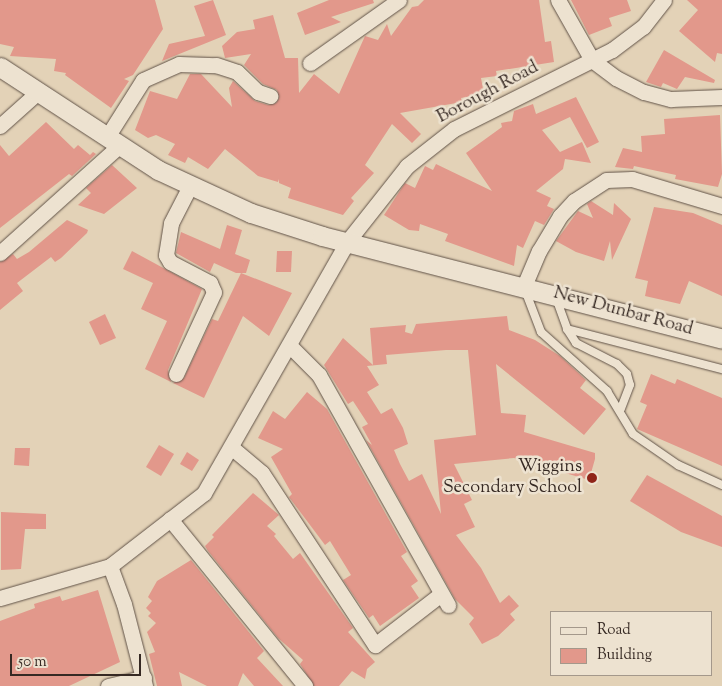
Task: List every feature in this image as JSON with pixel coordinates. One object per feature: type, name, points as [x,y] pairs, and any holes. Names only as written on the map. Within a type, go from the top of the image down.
[{"type":"street","points":[[310,63],[399,0]]},
{"type":"street","points":[[558,0],[592,60],[616,78],[644,92],[689,100],[722,96]]},
{"type":"street","name":"Borough Road","points":[[110,566],[204,493],[290,346],[347,242],[394,180],[429,147],[493,108],[592,60],[628,40],[664,0]]},
{"type":"street","points":[[0,253],[114,141],[143,80],[179,64],[216,65],[237,72],[258,92],[270,96]]},
{"type":"street","name":"New Dunbar Road","points":[[0,68],[114,141],[190,186],[251,213],[347,242],[555,294],[722,339]]},
{"type":"street","points":[[0,126],[38,92]]},
{"type":"street","points":[[524,286],[539,251],[560,216],[574,201],[606,180],[632,179],[722,206]]},
{"type":"street","points":[[176,374],[214,296],[210,284],[170,262],[166,255],[171,223],[190,186]]},
{"type":"street","points":[[231,447],[262,473],[375,646],[444,600],[318,376],[290,346]]},
{"type":"street","points":[[170,519],[303,683]]},
{"type":"street","points":[[0,598],[110,566],[124,604],[144,682],[108,686]]},
{"type":"lane","points":[[524,286],[541,332],[599,383],[621,409],[633,434],[678,465],[722,485]]},
{"type":"lane","points":[[555,294],[567,329],[576,343],[618,364],[627,374],[630,385],[621,409]]},
{"type":"lane","points":[[567,329],[722,370]]},
{"type":"building","points":[[0,0],[155,0],[163,29],[133,75],[124,79],[129,81],[111,108],[65,75],[66,73],[54,71],[56,59],[10,56],[14,47],[0,44]]},
{"type":"building","points":[[213,0],[226,35],[162,61],[169,44],[205,36],[194,6]]},
{"type":"building","points":[[329,0],[373,0],[374,3],[331,17],[341,22],[305,35],[297,13]]},
{"type":"building","points":[[424,0],[539,0],[545,42],[551,41],[554,62],[496,71],[497,76],[481,78],[484,94],[461,98],[462,102],[400,113],[421,134],[412,143],[392,124],[365,165],[374,173],[351,198],[354,201],[343,215],[288,198],[291,188],[279,183],[279,179],[278,182],[258,176],[225,149],[208,169],[188,157],[185,163],[168,155],[175,144],[156,135],[148,138],[135,130],[150,91],[177,99],[190,74],[201,74],[232,107],[229,88],[233,81],[255,101],[268,105],[276,103],[279,98],[277,90],[263,84],[244,65],[251,54],[225,58],[222,46],[237,32],[255,29],[253,20],[273,15],[285,58],[298,58],[299,93],[314,74],[339,94],[365,36],[378,40],[387,24],[391,36],[412,7],[418,6]]},
{"type":"building","points":[[571,0],[627,0],[631,11],[609,18],[612,26],[589,35]]},
{"type":"building","points":[[687,0],[722,0],[722,54],[717,53],[715,62],[679,31],[698,10]]},
{"type":"building","points":[[664,50],[715,80],[714,83],[685,77],[677,89],[663,83],[661,87],[646,82]]},
{"type":"building","points":[[576,97],[599,142],[587,148],[570,117],[542,130],[560,152],[582,142],[591,163],[565,159],[563,169],[536,191],[551,198],[547,206],[554,209],[544,225],[535,221],[523,248],[517,245],[514,266],[445,241],[448,234],[420,224],[419,231],[409,230],[384,215],[405,183],[415,188],[425,166],[433,170],[436,164],[492,191],[466,153],[502,127],[501,123],[512,121],[514,111],[533,104],[536,114]]},
{"type":"building","points":[[720,115],[722,174],[718,187],[675,179],[676,175],[634,166],[633,169],[615,167],[623,148],[642,152],[641,136],[665,134],[664,119]]},
{"type":"building","points":[[46,122],[74,149],[78,145],[90,155],[93,152],[96,154],[72,176],[69,174],[0,228],[0,145],[9,156]]},
{"type":"building","points":[[112,165],[137,188],[104,214],[78,205],[91,193],[86,188]]},
{"type":"building","points":[[591,201],[613,215],[614,203],[631,219],[612,260],[610,241],[604,261],[576,252],[556,241],[578,211],[593,218],[587,204]]},
{"type":"building","points":[[654,207],[693,213],[722,225],[722,296],[689,281],[680,304],[645,296],[648,281],[635,278]]},
{"type":"building","points":[[67,220],[88,230],[87,233],[61,258],[55,262],[51,257],[17,283],[23,291],[0,310],[0,262],[13,254],[17,259],[29,252]]},
{"type":"building","points":[[227,225],[242,230],[235,254],[250,260],[246,273],[236,273],[214,263],[210,272],[176,253],[181,232],[220,249]]},
{"type":"building","points":[[132,251],[202,289],[168,370],[171,382],[145,369],[167,321],[141,309],[153,283],[123,269]]},
{"type":"building","points":[[277,251],[292,251],[291,272],[276,272]]},
{"type":"building","points":[[241,273],[292,293],[269,336],[243,316],[204,398],[173,383],[184,378],[212,319],[218,321]]},
{"type":"building","points":[[105,314],[116,338],[100,345],[89,322]]},
{"type":"building","points":[[507,316],[509,330],[535,340],[560,356],[586,380],[580,388],[606,409],[584,435],[496,364],[501,413],[526,415],[524,432],[595,453],[595,459],[589,480],[514,458],[454,464],[472,500],[464,504],[475,527],[456,535],[481,568],[500,603],[509,595],[519,606],[510,614],[515,620],[498,636],[482,644],[469,624],[474,618],[455,599],[366,440],[372,445],[362,427],[368,424],[353,401],[348,404],[324,365],[343,338],[373,365],[370,328],[406,325],[405,332],[412,334],[416,324]],"holes":[[[468,350],[476,435],[434,440],[441,514],[422,474],[409,481],[400,464],[394,450],[408,444],[403,428],[392,408],[381,414],[367,392],[379,385],[367,366],[387,364],[386,355]]]},
{"type":"building","points":[[651,374],[675,384],[677,379],[722,398],[722,466],[637,429],[647,405],[640,402]]},
{"type":"building","points":[[307,392],[327,409],[407,552],[401,556],[418,581],[411,586],[419,598],[380,626],[373,615],[369,618],[343,580],[351,575],[330,541],[325,545],[289,497],[292,494],[271,457],[283,449],[258,438],[273,411],[285,419]]},
{"type":"building","points":[[159,445],[174,454],[161,476],[146,467]]},
{"type":"building","points":[[15,448],[30,448],[29,466],[14,465]]},
{"type":"building","points":[[187,452],[199,460],[192,471],[180,464]]},
{"type":"building","points":[[647,475],[722,516],[722,547],[681,532],[630,501]]},
{"type":"building","points":[[253,493],[279,515],[267,526],[276,534],[274,536],[293,559],[300,553],[353,628],[348,632],[375,662],[367,669],[365,679],[352,671],[339,686],[314,686],[300,664],[303,660],[278,638],[208,551],[205,546],[214,537],[212,535]]},
{"type":"building","points":[[1,512],[46,514],[46,529],[25,529],[21,569],[1,570]]},
{"type":"building","points":[[191,560],[264,651],[257,658],[283,686],[254,686],[243,673],[238,686],[207,686],[179,672],[182,686],[157,686],[149,654],[155,652],[147,632],[156,623],[148,616],[151,613],[146,608],[152,601],[148,597],[157,581]]},
{"type":"building","points":[[98,590],[120,662],[69,686],[0,686],[0,621],[35,608],[34,604],[60,596],[62,601]]},
{"type":"place","name":"Wiggins Secondary School","points":[[592,478]]}]
